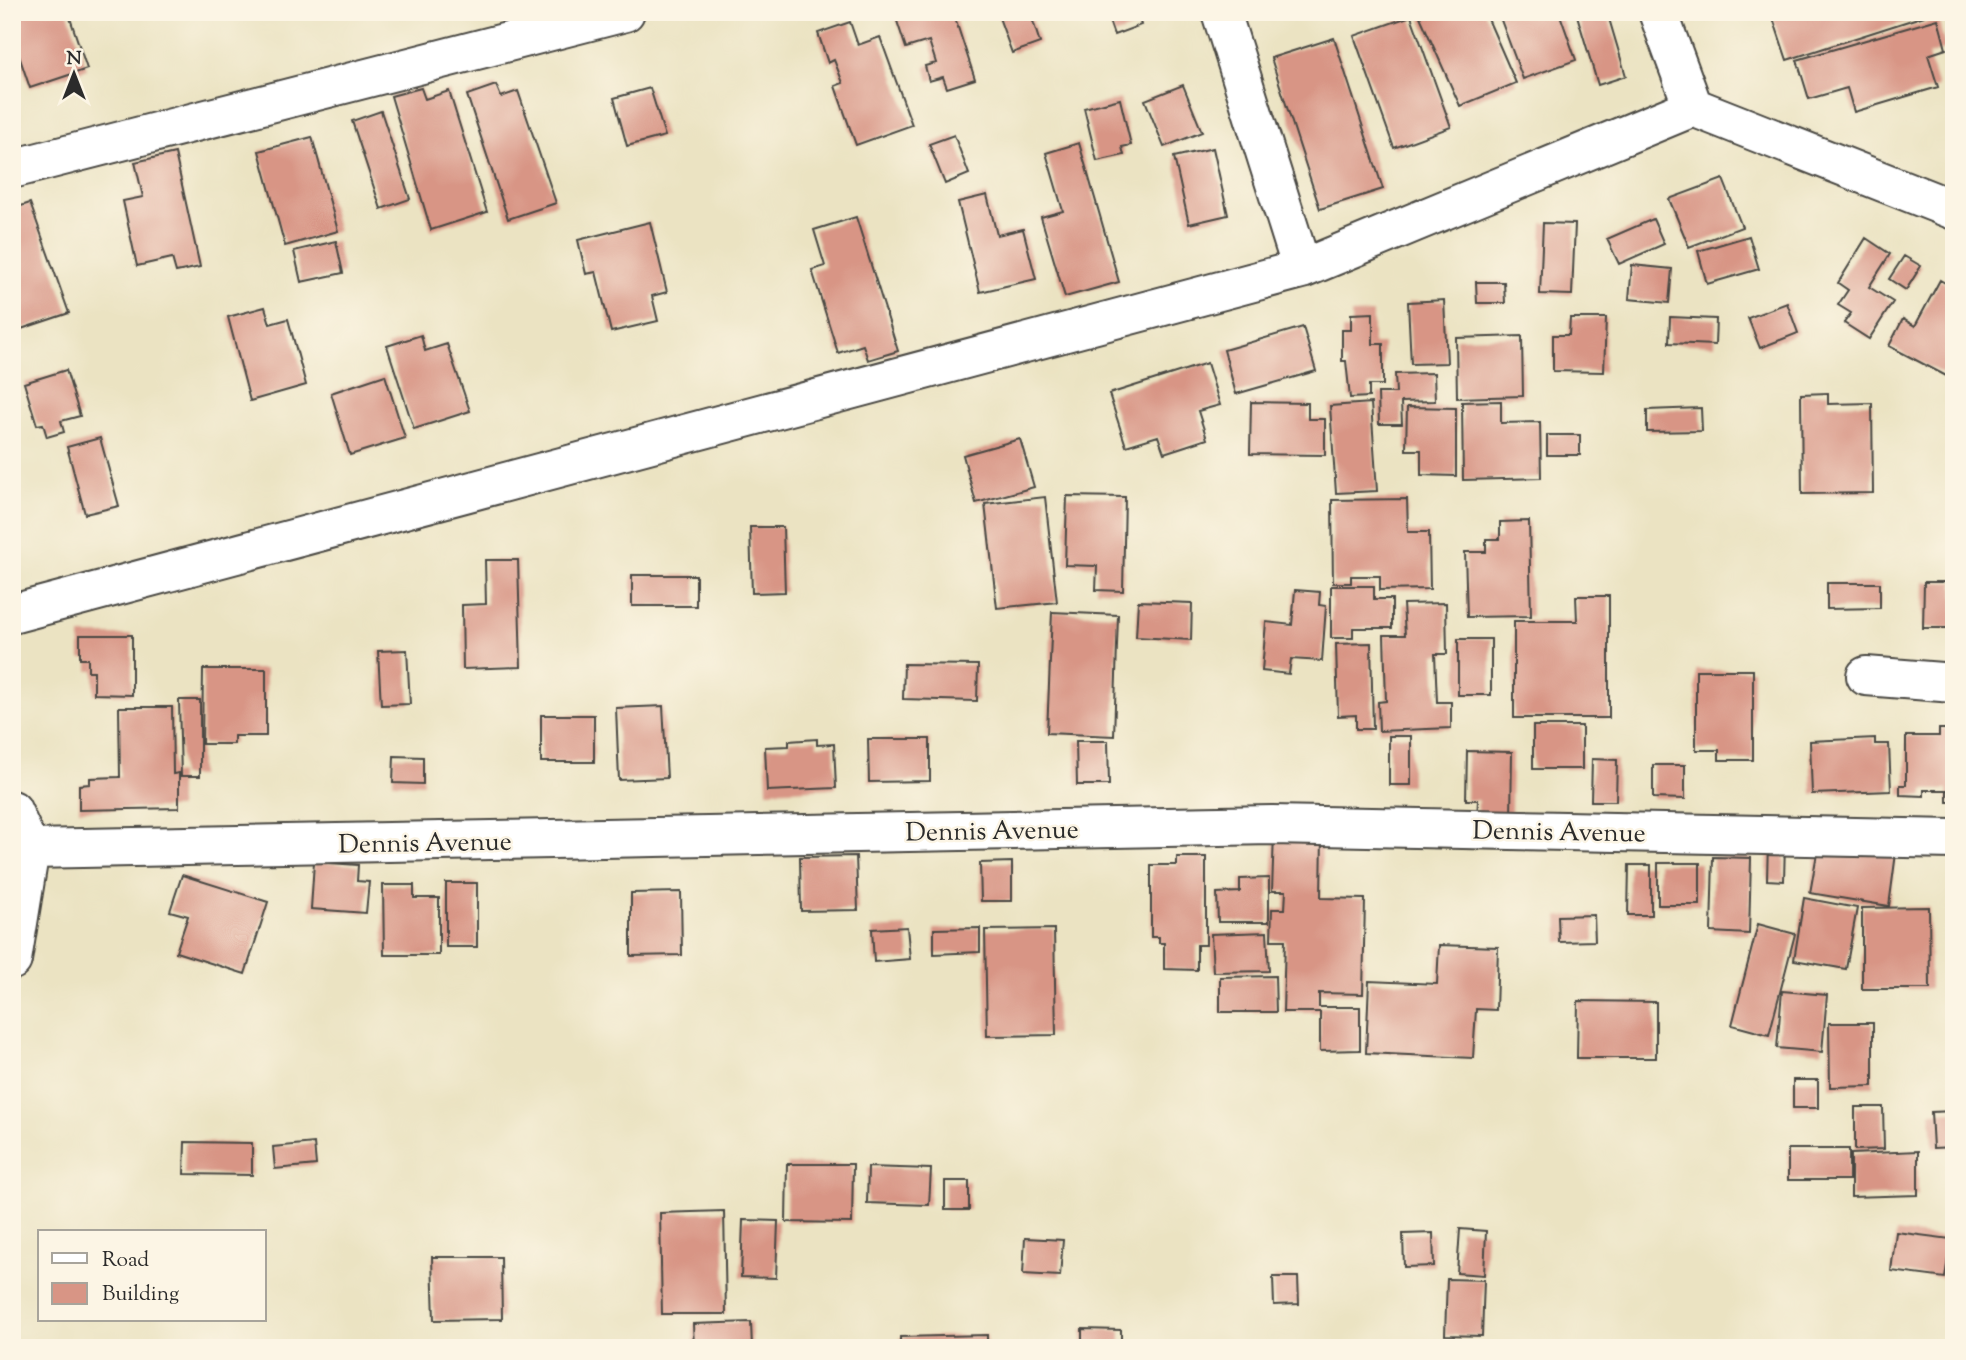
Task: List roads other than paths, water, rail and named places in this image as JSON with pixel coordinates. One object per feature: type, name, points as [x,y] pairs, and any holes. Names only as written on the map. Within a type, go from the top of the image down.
[{"type":"street","points":[[12,169],[625,12]]},
{"type":"street","points":[[1221,12],[1303,269]]},
{"type":"street","points":[[1658,12],[1693,107]]},
{"type":"street","points":[[12,614],[1303,269],[1693,107],[1954,210]]},
{"type":"street","points":[[1866,676],[1954,683]]},
{"type":"street","points":[[12,810],[30,849],[12,960]]},
{"type":"street","name":"Dennis Avenue","points":[[30,849],[1272,825],[1954,839]]}]
